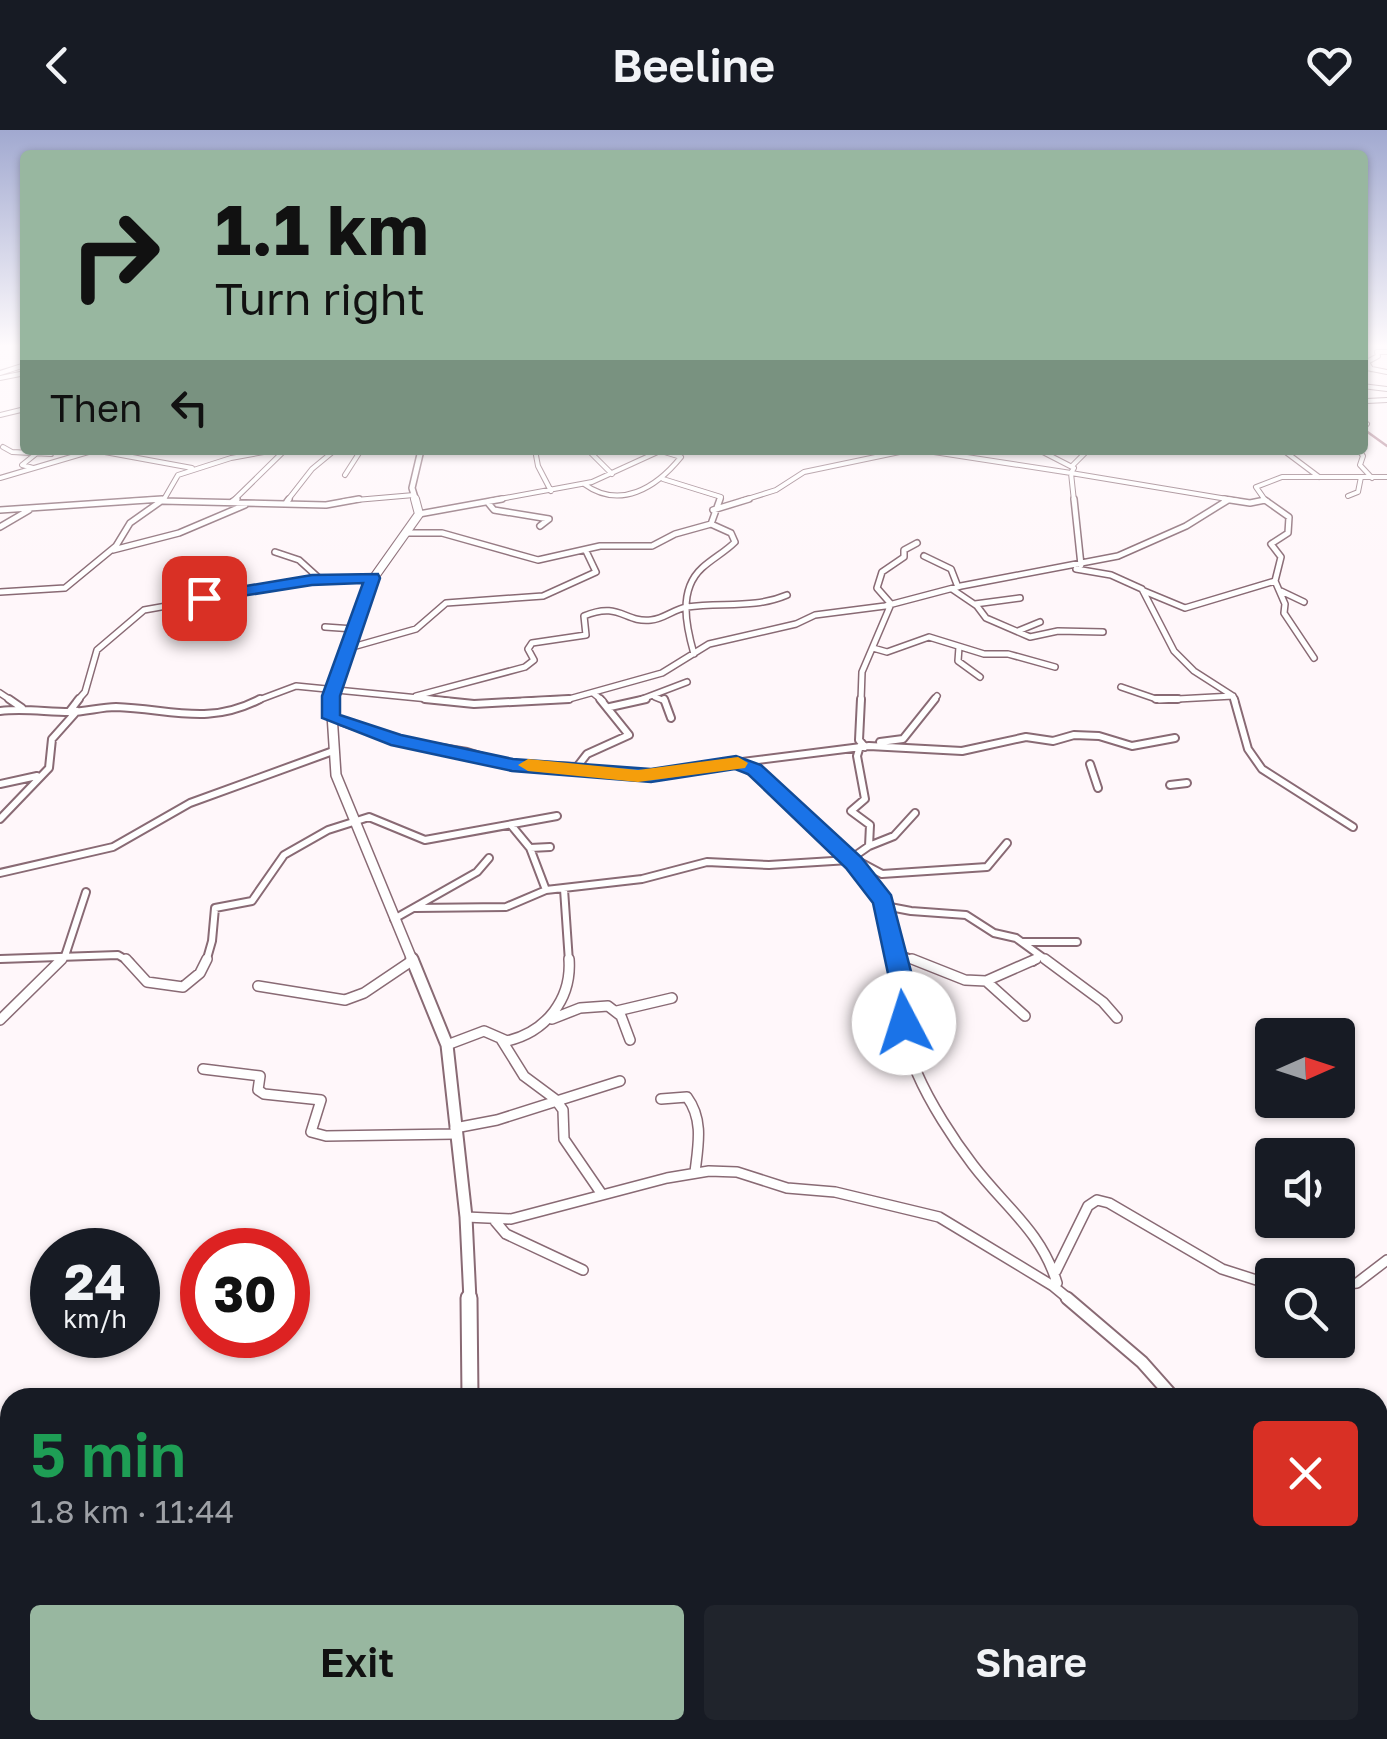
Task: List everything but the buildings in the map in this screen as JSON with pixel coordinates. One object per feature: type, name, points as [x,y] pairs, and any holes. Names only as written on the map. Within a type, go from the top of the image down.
[{"type":"main road","points":[[422,455],[413,478],[419,514],[372,578],[334,688],[331,718],[336,775],[447,1044],[466,1217],[470,1388]]},
{"type":"street","points":[[3,447],[20,452]]},
{"type":"street","points":[[34,455],[22,466],[36,468]]},
{"type":"street","points":[[48,465],[50,455]]},
{"type":"street","points":[[0,478],[79,455]]},
{"type":"street","points":[[122,455],[194,468]]},
{"type":"street","points":[[0,592],[65,588],[110,551],[130,523],[162,500],[178,475],[253,455]]},
{"type":"street","points":[[231,502],[278,455]]},
{"type":"street","points":[[286,502],[329,455]]},
{"type":"street","points":[[344,475],[358,455]]},
{"type":"street","points":[[537,455],[551,491]]},
{"type":"street","points":[[593,455],[612,474]]},
{"type":"street","points":[[419,514],[584,484],[651,455]]},
{"type":"street","points":[[584,484],[592,493],[608,498],[650,490],[681,457],[675,455]]},
{"type":"street","points":[[714,510],[776,490],[804,472],[884,455]]},
{"type":"street","points":[[954,455],[1228,500],[1265,500]]},
{"type":"street","points":[[1050,455],[1073,465]]},
{"type":"street","points":[[1081,564],[1071,473],[1083,455]]},
{"type":"street","points":[[1290,455],[1320,478]]},
{"type":"street","points":[[1361,455],[1360,465],[1372,478]]},
{"type":"street","points":[[1272,471],[1278,478]]},
{"type":"street","points":[[1348,496],[1358,492],[1362,477]]},
{"type":"street","points":[[1314,658],[1287,619],[1275,581],[1281,557],[1271,544],[1288,533],[1289,519],[1256,492],[1256,486],[1278,478],[1387,477]]},
{"type":"street","points":[[663,479],[720,497],[711,524]]},
{"type":"street","points":[[1237,500],[1256,492]]},
{"type":"street","points":[[0,510],[162,500],[326,505],[414,494]]},
{"type":"street","points":[[0,710],[114,707],[200,717],[243,708],[285,688],[334,688],[502,704],[569,699],[662,673],[709,644],[796,624],[815,615],[892,604],[1118,556],[1228,500]]},
{"type":"street","points":[[488,504],[494,510],[549,519],[540,526]]},
{"type":"street","points":[[110,551],[179,533],[245,505]]},
{"type":"street","points":[[0,527],[29,510]]},
{"type":"street","points":[[405,533],[442,533],[527,560],[556,558],[600,546],[658,544],[675,534],[711,524],[731,533],[734,542],[696,574],[684,622],[694,654]]},
{"type":"street","points":[[892,604],[878,588],[878,579],[887,566],[904,556],[904,550],[917,543]]},
{"type":"street","points":[[349,648],[416,629],[446,603],[513,602],[524,596],[570,590],[596,572],[586,551]]},
{"type":"street","points":[[274,552],[300,560],[320,579]]},
{"type":"street","points":[[924,556],[951,569],[955,588],[986,618],[1033,637],[1058,631],[1103,632]]},
{"type":"street","points":[[1066,568],[1111,575],[1180,606],[1192,607],[1275,581]]},
{"type":"street","points":[[1013,578],[1016,570]]},
{"type":"street","points":[[0,818],[53,761],[53,738],[86,692],[97,650],[144,610],[320,579],[372,578]]},
{"type":"street","points":[[1144,591],[1147,608],[1176,656],[1201,678],[1233,696],[1249,750],[1262,768],[1280,784],[1329,807],[1353,827]]},
{"type":"street","points":[[1280,591],[1304,602]]},
{"type":"street","points":[[940,592],[951,600]]},
{"type":"street","points":[[411,697],[525,667],[534,660],[528,649],[532,643],[586,635],[584,616],[591,612],[626,609],[640,619],[653,620],[687,606],[762,606],[787,595]]},
{"type":"street","points":[[970,605],[1020,598]]},
{"type":"street","points":[[869,846],[871,828],[851,811],[864,799],[857,756],[864,746],[858,698],[862,672],[892,604]]},
{"type":"street","points":[[1018,631],[1040,622]]},
{"type":"street","points":[[325,627],[354,630]]},
{"type":"street","points":[[873,648],[888,652],[926,637],[984,654],[1008,654],[1055,667]]},
{"type":"street","points":[[959,647],[958,661],[980,677]]},
{"type":"street","points":[[610,707],[651,697],[687,682]]},
{"type":"street","points":[[1121,687],[1159,700],[1233,696]]},
{"type":"street","points":[[0,693],[22,708]]},
{"type":"street","points":[[576,767],[587,754],[629,735],[610,707],[593,693]]},
{"type":"street","points":[[331,718],[398,741],[467,752],[506,764],[576,767],[638,776],[901,741],[936,696]]},
{"type":"street","points":[[651,697],[664,699],[675,716]]},
{"type":"street","points":[[864,746],[962,751],[1026,738],[1054,741],[1074,735],[1100,736],[1132,746],[1176,738]]},
{"type":"street","points":[[0,873],[113,847],[190,803],[333,751]]},
{"type":"street","points":[[736,762],[774,784],[851,859],[890,907],[966,915],[994,933],[1022,942],[1076,942]]},
{"type":"street","points":[[1090,764],[1098,788]]},
{"type":"street","points":[[0,784],[42,774]]},
{"type":"street","points":[[1170,784],[1187,783]]},
{"type":"street","points":[[851,859],[894,836],[915,813]]},
{"type":"street","points":[[0,960],[118,955],[155,986],[191,983],[210,953],[218,906],[252,902],[284,855],[328,830],[357,820],[378,819],[425,840],[557,816]]},
{"type":"street","points":[[511,825],[530,848],[546,890]]},
{"type":"street","points":[[394,918],[438,904],[455,908],[506,907],[546,890],[642,879],[708,862],[769,865],[851,859],[882,874],[947,872],[987,867],[997,860],[1008,842]]},
{"type":"street","points":[[530,848],[550,847]]},
{"type":"street","points":[[416,908],[437,891],[477,872],[490,858]]},
{"type":"street","points":[[544,1024],[560,1004],[569,983],[564,889]]},
{"type":"street","points":[[0,1020],[65,956],[86,892]]},
{"type":"street","points":[[884,901],[902,983],[901,1010],[916,1072],[966,1155],[1034,1232],[1056,1271],[1058,1283],[1053,1286]]},
{"type":"street","points":[[1022,942],[1103,1002],[1117,1018]]},
{"type":"street","points":[[893,952],[965,980],[986,981],[1030,964],[1040,956]]},
{"type":"street","points":[[258,986],[345,1000],[364,993],[413,960]]},
{"type":"street","points":[[986,981],[1025,1016]]},
{"type":"street","points":[[616,1011],[672,998]]},
{"type":"street","points":[[447,1044],[484,1031],[502,1040],[516,1039],[580,1008],[608,1006],[616,1011],[630,1040]]},
{"type":"street","points":[[502,1040],[524,1076],[555,1098],[562,1110],[564,1139],[600,1193]]},
{"type":"street","points":[[203,1070],[260,1076],[258,1090],[264,1094],[322,1100],[310,1127],[311,1132],[326,1136],[455,1131],[620,1081]]},
{"type":"street","points":[[661,1099],[687,1098],[696,1110],[700,1135],[695,1172]]},
{"type":"street","points":[[466,1217],[495,1221],[530,1215],[600,1193],[695,1172],[737,1172],[788,1188],[835,1192],[923,1212],[955,1224],[1053,1286],[1142,1362],[1165,1388]]},
{"type":"street","points":[[1056,1271],[1088,1206],[1098,1200],[1110,1203],[1222,1269],[1255,1280]]},
{"type":"street","points":[[495,1221],[506,1234],[583,1270]]},
{"type":"street","points":[[1355,1283],[1387,1260]]},
{"type":"waterway","points":[[1368,432],[1387,446]]},
{"type":"slow traffic","points":[[528,765],[638,776],[738,763]]},
{"type":"route","points":[[204,598],[312,580],[372,578],[331,696],[331,718],[398,741],[467,752],[512,765],[576,767],[618,775],[651,775],[736,762],[754,770],[774,784],[791,805],[854,862],[884,901],[902,983],[904,1023]]}]
